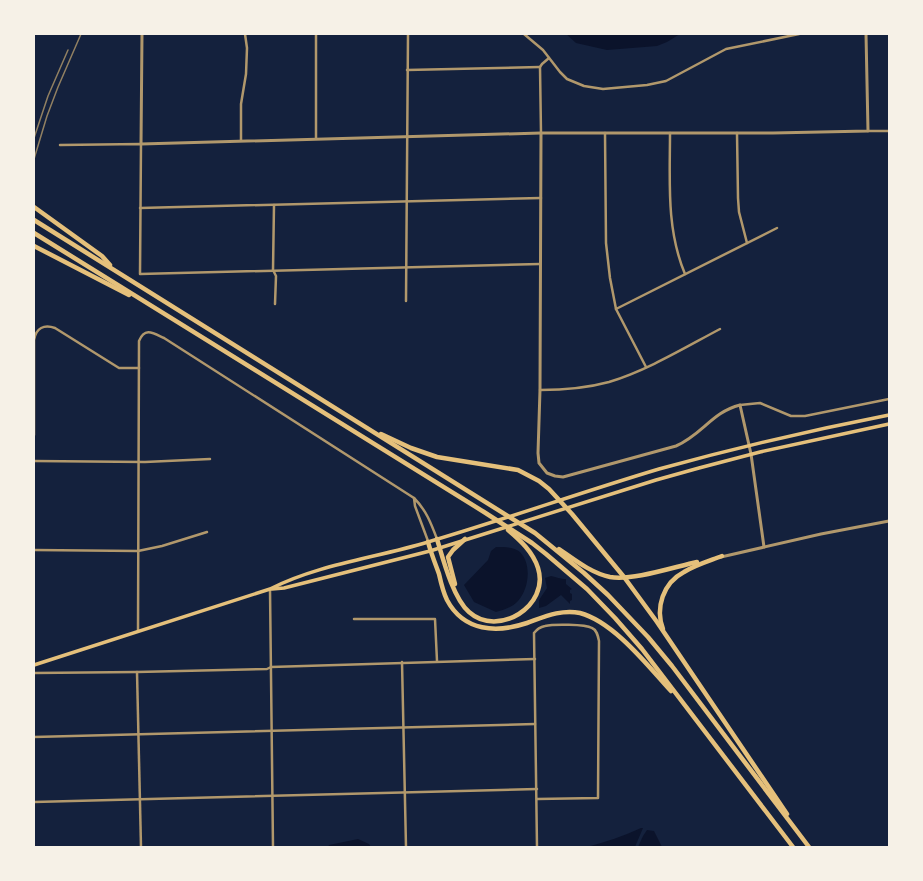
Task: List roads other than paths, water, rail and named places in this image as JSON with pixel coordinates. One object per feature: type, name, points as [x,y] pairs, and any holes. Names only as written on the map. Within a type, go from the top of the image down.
[{"type":"highway","points":[[34,207],[102,256],[114,269]]},
{"type":"highway","points":[[34,220],[535,532],[590,569],[610,577],[624,577],[639,576],[697,562]]},
{"type":"highway","points":[[34,233],[532,543],[587,590],[632,637],[792,847]]},
{"type":"highway","points":[[34,246],[155,309]]},
{"type":"highway","points":[[361,424],[410,448],[437,457],[518,470],[539,481],[560,500],[624,577],[666,636],[809,847]]},
{"type":"highway","points":[[437,539],[452,583],[460,601],[469,612],[478,618],[486,620],[504,620],[514,617],[526,609],[534,600],[539,582],[538,568],[529,552],[515,536],[484,512]]},
{"type":"highway","points":[[535,532],[599,587],[648,637],[672,666],[809,847]]},
{"type":"highway","points":[[460,601],[448,558],[453,550],[466,539]]},
{"type":"highway","points":[[428,542],[447,600],[455,611],[467,621],[482,628],[502,629],[517,626],[558,613],[576,612],[585,615],[605,626],[626,643],[691,713]]},
{"type":"highway","points":[[666,636],[662,623],[660,607],[662,596],[669,584],[684,572],[722,556]]},
{"type":"main road","points":[[34,665],[321,570],[428,542],[659,470],[748,446],[889,415]]},
{"type":"main road","points":[[270,588],[284,588],[430,551],[656,480],[750,454],[889,424]]},
{"type":"street","points":[[142,34],[140,274],[540,264]]},
{"type":"street","points":[[241,140],[241,104],[246,74],[247,48],[245,34]]},
{"type":"street","points":[[316,34],[316,138]]},
{"type":"street","points":[[406,301],[408,34]]},
{"type":"street","points":[[524,34],[543,50],[567,79],[593,88],[626,87],[666,81],[726,50],[799,34]]},
{"type":"street","points":[[866,34],[868,131]]},
{"type":"street","points":[[549,58],[540,67],[541,198],[540,390],[538,453],[539,463],[547,473],[563,477],[671,447],[690,439],[723,411],[740,405],[760,403],[791,416],[805,416],[889,399]]},
{"type":"street","points":[[407,70],[540,67]]},
{"type":"street","points":[[60,145],[541,132],[737,133],[889,131]]},
{"type":"street","points":[[605,133],[606,243],[616,308],[646,367]]},
{"type":"street","points":[[670,133],[670,215],[676,247],[685,274]]},
{"type":"street","points":[[737,133],[739,212],[747,243]]},
{"type":"street","points":[[140,208],[541,198]]},
{"type":"street","points":[[274,205],[273,270],[276,276],[276,304]]},
{"type":"street","points":[[616,308],[777,228]]},
{"type":"street","points":[[34,435],[34,340],[38,330],[42,327],[51,326],[55,328],[119,368],[139,368]]},
{"type":"street","points":[[540,390],[570,389],[609,382],[646,367],[720,330]]},
{"type":"street","points":[[138,631],[139,341],[141,336],[145,333],[151,332],[164,338],[400,488],[414,498],[427,514],[437,539]]},
{"type":"street","points":[[740,405],[750,454],[764,547]]},
{"type":"street","points":[[34,461],[145,462],[210,460]]},
{"type":"street","points":[[414,498],[415,506],[428,542]]},
{"type":"street","points":[[697,562],[821,534],[889,521]]},
{"type":"street","points":[[34,550],[138,551],[162,546],[207,532]]},
{"type":"street","points":[[270,588],[273,847]]},
{"type":"street","points":[[354,619],[436,619],[437,661]]},
{"type":"street","points":[[537,799],[598,798],[598,634],[593,628],[583,625],[545,626],[538,628],[534,632],[537,847]]},
{"type":"street","points":[[34,673],[267,669],[271,667],[402,662],[534,659]]},
{"type":"street","points":[[402,662],[406,847]]},
{"type":"street","points":[[137,672],[140,847]]},
{"type":"street","points":[[34,737],[536,724]]},
{"type":"street","points":[[34,802],[537,789]]},
{"type":"water","points":[[566,34],[680,34],[657,46],[607,50],[576,43]]},
{"type":"water","points":[[496,547],[506,547],[518,550],[524,557],[528,570],[528,576],[525,590],[518,601],[511,607],[496,612],[474,602],[464,585],[488,560],[491,551]]},
{"type":"water","points":[[551,576],[566,579],[566,584],[572,589],[570,590],[570,593],[572,594],[572,600],[570,601],[570,604],[561,595],[546,606],[539,608],[539,600],[547,588],[545,578]]},
{"type":"water","points":[[643,828],[635,847],[587,847],[614,839]]},
{"type":"water","points":[[647,830],[654,831],[662,847],[638,847]]},
{"type":"water","points":[[358,839],[369,844],[371,847],[328,847],[329,845]]},
{"type":"railway","points":[[34,159],[47,116],[81,34]]},
{"type":"railway","points":[[34,138],[48,96],[68,50]]}]
